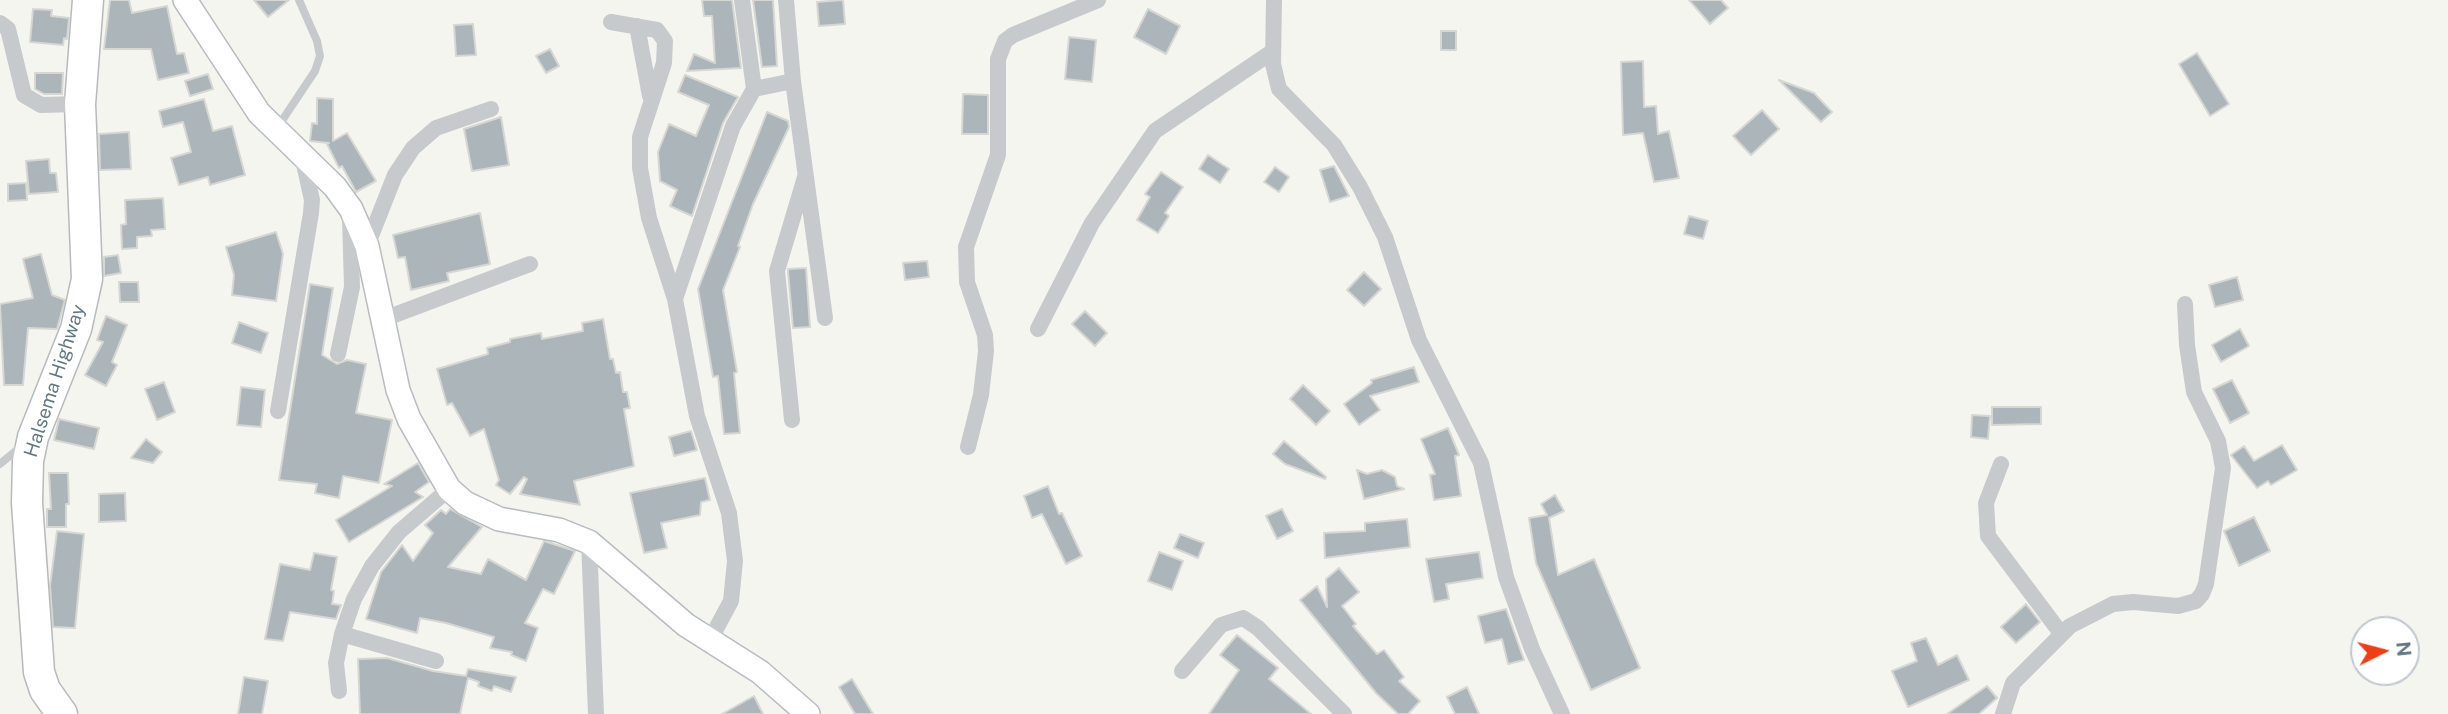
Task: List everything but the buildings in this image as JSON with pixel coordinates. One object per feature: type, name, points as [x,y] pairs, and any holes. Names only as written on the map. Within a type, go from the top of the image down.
[{"type":"highway","name":"Halsema Highway","points":[[62,714],[45,690],[36,643],[27,503],[28,461],[33,437],[76,329],[87,279],[80,104],[88,0]]},
{"type":"main road","points":[[185,0],[239,85],[275,130],[335,187],[351,209],[367,246],[392,368],[409,419],[449,489],[466,503],[499,519],[559,530],[589,542],[659,603],[760,672],[808,714]]},
{"type":"street","points":[[675,299],[733,126],[754,89],[742,0]]},
{"type":"street","points":[[786,0],[793,81],[825,318]]},
{"type":"street","points":[[968,447],[981,395],[986,351],[985,335],[967,282],[966,247],[998,155],[998,59],[1005,41],[1013,35],[1098,0]]},
{"type":"street","points":[[1274,0],[1272,52],[1279,89],[1334,145],[1360,187],[1385,237],[1424,351],[1481,463],[1506,578],[1532,649],[1562,714]]},
{"type":"street","points":[[611,22],[657,30],[665,41],[664,63],[640,137],[640,168],[649,218],[675,299],[697,416],[723,490],[732,534],[735,561],[731,601],[710,640]]},
{"type":"street","points":[[0,23],[8,29],[24,94],[41,105],[80,104]]},
{"type":"street","points":[[638,26],[651,98]]},
{"type":"street","points":[[1038,329],[1092,223],[1154,131],[1272,52]]},
{"type":"street","points":[[754,89],[793,81]]},
{"type":"street","points":[[367,246],[396,175],[413,148],[436,128],[491,109]]},
{"type":"street","points":[[278,411],[311,213],[309,181],[301,153]]},
{"type":"street","points":[[792,420],[777,271],[805,174]]},
{"type":"street","points":[[338,354],[352,287],[351,209]]},
{"type":"street","points":[[381,320],[530,264]]},
{"type":"street","points":[[2003,714],[2013,682],[2060,632],[2113,604],[2189,604],[2202,594],[2206,584],[2222,455],[2194,392],[2187,345],[2185,304]]},
{"type":"street","points":[[2001,464],[1986,503],[1988,536],[2060,632]]},
{"type":"street","points":[[339,691],[336,663],[354,599],[385,547],[449,489]]},
{"type":"street","points":[[589,542],[596,714]]},
{"type":"street","points":[[1182,671],[1221,625],[1243,618],[1258,628],[1344,714]]},
{"type":"street","points":[[342,634],[436,661]]},
{"type":"lane","points":[[275,130],[316,71],[320,56],[317,41],[299,0]]},
{"type":"lane","points":[[0,464],[33,437]]}]
